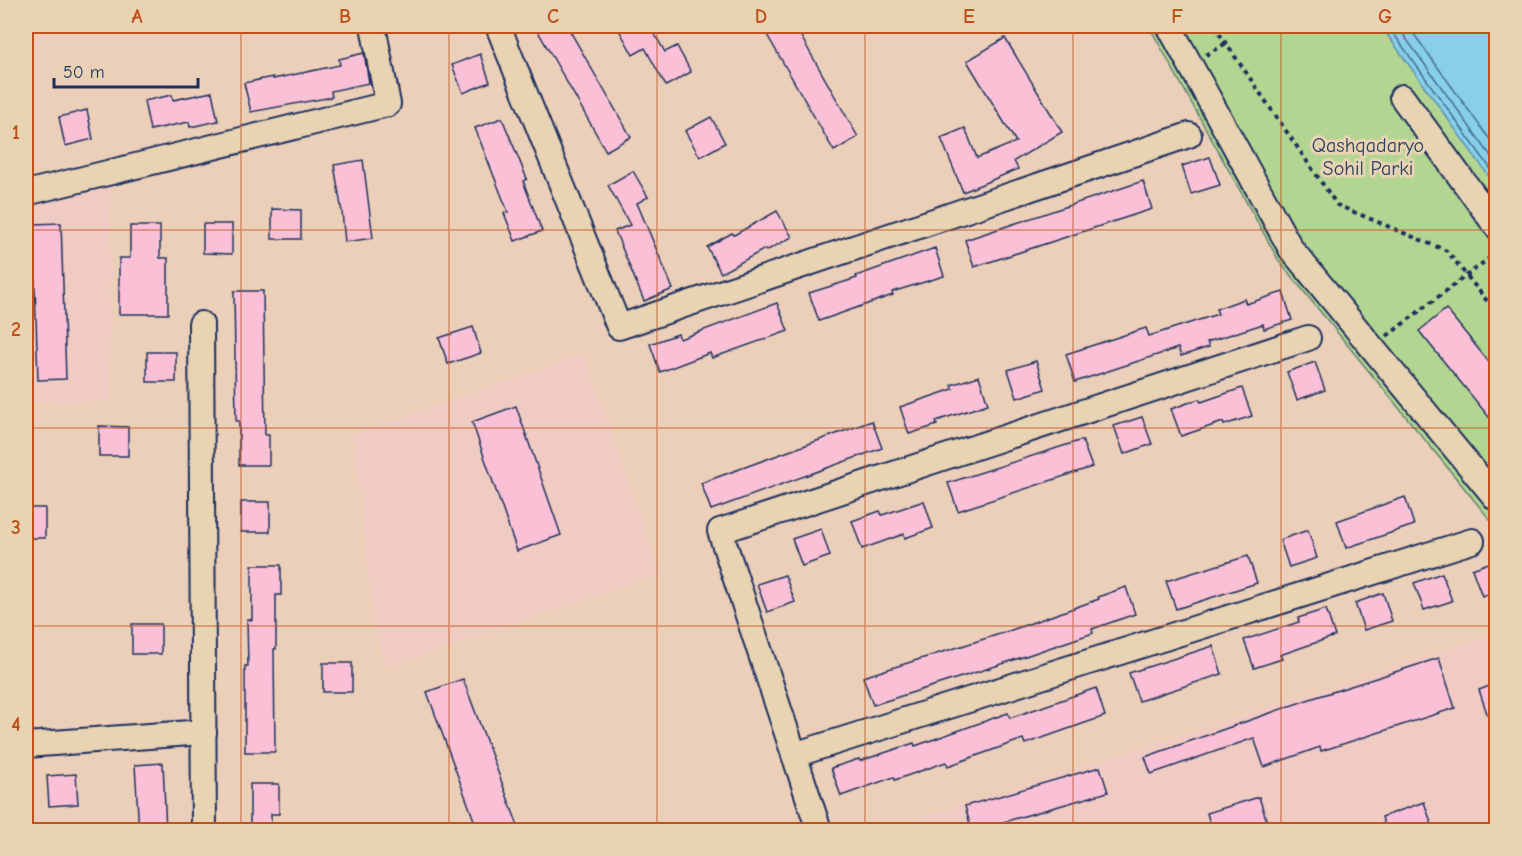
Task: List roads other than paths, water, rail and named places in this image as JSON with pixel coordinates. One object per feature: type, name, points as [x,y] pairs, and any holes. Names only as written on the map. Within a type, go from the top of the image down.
[{"type":"street","points":[[26,193],[388,104],[373,26]]},
{"type":"street","points":[[498,26],[619,327],[1190,135]]},
{"type":"street","points":[[1169,26],[1291,249],[1497,498]]},
{"type":"street","points":[[1402,97],[1497,226]]},
{"type":"street","points":[[201,324],[204,831]]},
{"type":"street","points":[[819,831],[720,531],[1308,338]]},
{"type":"street","points":[[794,755],[1472,541]]},
{"type":"street","points":[[26,745],[204,732]]},
{"type":"water","points":[[1381,26],[1496,26],[1496,186]]},
{"type":"park label","name":"Qashqadaryo Sohil Parki","points":[[1368,156]]}]
